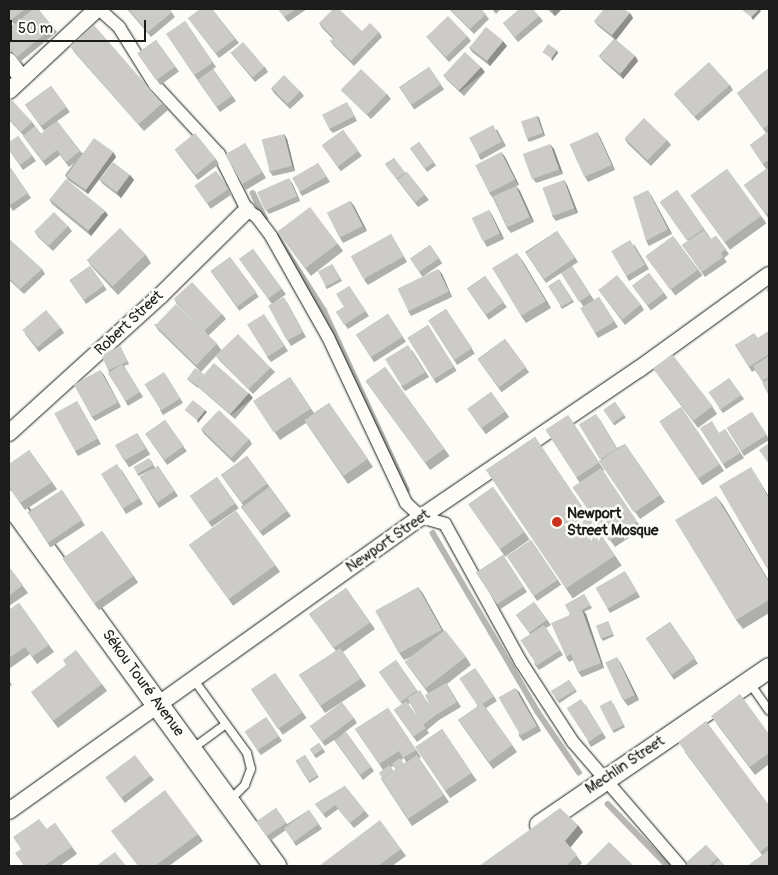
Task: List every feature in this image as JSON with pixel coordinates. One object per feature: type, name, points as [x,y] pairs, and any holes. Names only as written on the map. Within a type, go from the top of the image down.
[{"type":"main road","name":"Sékou Touré Avenue","points":[[9,501],[192,749],[275,866]]},
{"type":"street","points":[[9,91],[98,9],[119,27],[154,85],[219,154],[247,210],[256,216],[271,236],[340,362],[406,503],[421,517],[445,524],[521,662],[573,742],[680,866]]},
{"type":"street","points":[[9,60],[22,78]]},
{"type":"street","name":"Robert Street","points":[[9,433],[161,295],[247,210]]},
{"type":"street","name":"Newport Street","points":[[9,811],[421,517],[639,369],[769,275]]},
{"type":"street","name":"Mechlin Street","points":[[524,837],[605,778],[769,668]]},
{"type":"lane","points":[[194,680],[248,753],[252,769],[245,785],[229,802]]},
{"type":"lane","points":[[749,682],[769,711]]},
{"type":"lane","points":[[192,749],[226,724]]},
{"type":"building","points":[[9,9],[25,9],[11,20]]},
{"type":"building","points":[[33,9],[38,9],[53,27],[17,57],[9,48],[9,29]]},
{"type":"building","points":[[128,9],[169,9],[172,12],[148,32]]},
{"type":"building","points":[[200,9],[212,9],[235,39],[216,53],[188,18]]},
{"type":"building","points":[[278,9],[296,9],[284,17]]},
{"type":"building","points":[[333,9],[339,9],[362,31],[370,23],[379,32],[351,61],[330,41],[334,38],[319,23]]},
{"type":"building","points":[[450,9],[481,9],[486,14],[470,29]]},
{"type":"building","points":[[519,9],[533,9],[539,16],[515,37],[503,23]]},
{"type":"building","points":[[604,9],[624,9],[630,13],[612,35],[594,21]]},
{"type":"building","points":[[741,9],[759,9],[751,17]]},
{"type":"building","points":[[448,16],[467,36],[446,57],[426,37]]},
{"type":"building","points":[[185,21],[213,62],[194,75],[166,34]]},
{"type":"building","points":[[94,25],[162,103],[138,124],[70,46]]},
{"type":"building","points":[[486,27],[503,41],[487,61],[470,47]]},
{"type":"building","points":[[614,39],[635,56],[621,74],[600,57]]},
{"type":"building","points":[[156,40],[175,67],[156,80],[137,53]]},
{"type":"building","points":[[243,42],[265,67],[253,77],[231,52]]},
{"type":"building","points":[[548,44],[557,50],[552,58],[542,52]]},
{"type":"building","points":[[465,52],[481,67],[459,90],[443,75]]},
{"type":"building","points":[[709,62],[730,85],[695,116],[674,93]]},
{"type":"building","points":[[429,67],[441,84],[412,105],[400,88]]},
{"type":"building","points":[[769,68],[769,124],[763,129],[737,93]]},
{"type":"building","points":[[213,69],[232,96],[216,107],[197,80]]},
{"type":"building","points":[[361,69],[387,94],[367,115],[341,90]]},
{"type":"building","points":[[284,75],[300,91],[288,104],[271,88]]},
{"type":"building","points":[[51,86],[67,107],[41,126],[25,105]]},
{"type":"building","points":[[10,98],[32,122],[21,132],[9,119]]},
{"type":"building","points":[[347,102],[354,116],[329,129],[322,115]]},
{"type":"building","points":[[537,116],[543,133],[527,139],[521,122]]},
{"type":"building","points":[[644,118],[667,140],[648,160],[625,138]]},
{"type":"building","points":[[57,121],[80,151],[66,162],[57,150],[43,161],[23,136],[35,126],[41,134]]},
{"type":"building","points":[[493,125],[502,142],[478,154],[469,138]]},
{"type":"building","points":[[343,130],[359,151],[338,166],[322,146]]},
{"type":"building","points":[[769,131],[769,160],[763,164],[750,145]]},
{"type":"building","points":[[597,132],[612,165],[584,177],[570,144]]},
{"type":"building","points":[[195,133],[216,159],[196,175],[175,149]]},
{"type":"building","points":[[284,134],[292,166],[270,172],[262,140]]},
{"type":"building","points":[[18,136],[32,156],[20,165],[9,150],[9,142]]},
{"type":"building","points":[[94,138],[113,152],[86,190],[66,176]]},
{"type":"building","points":[[419,142],[434,162],[425,169],[410,149]]},
{"type":"building","points":[[245,143],[262,172],[242,184],[225,154]]},
{"type":"building","points":[[550,144],[559,169],[532,179],[523,154]]},
{"type":"building","points":[[501,152],[515,180],[489,193],[475,165]]},
{"type":"building","points":[[394,158],[405,172],[396,179],[385,165]]},
{"type":"building","points":[[113,162],[130,175],[117,192],[100,180]]},
{"type":"building","points":[[318,163],[326,177],[300,192],[292,178]]},
{"type":"building","points":[[9,167],[28,193],[9,206]]},
{"type":"building","points":[[768,168],[769,212],[766,214],[744,185]]},
{"type":"building","points":[[727,169],[761,216],[725,242],[691,195]]},
{"type":"building","points":[[216,171],[228,189],[207,204],[194,186]]},
{"type":"building","points":[[407,172],[425,195],[415,202],[398,179]]},
{"type":"building","points":[[289,178],[297,196],[265,211],[257,192]]},
{"type":"building","points":[[66,179],[105,210],[88,231],[50,199]]},
{"type":"building","points":[[564,180],[574,208],[553,216],[542,188]]},
{"type":"building","points":[[516,186],[530,217],[507,227],[493,196]]},
{"type":"building","points":[[648,190],[668,229],[646,241],[633,197]]},
{"type":"building","points":[[677,190],[704,229],[687,241],[660,202]]},
{"type":"building","points":[[350,201],[363,226],[340,238],[327,213]]},
{"type":"building","points":[[310,207],[338,244],[305,268],[277,232]]},
{"type":"building","points":[[489,210],[500,234],[483,242],[472,218]]},
{"type":"building","points":[[54,212],[68,226],[48,246],[34,232]]},
{"type":"building","points":[[120,228],[146,255],[113,287],[87,260]]},
{"type":"building","points":[[704,230],[711,239],[716,236],[726,249],[721,253],[723,257],[702,272],[682,245]]},
{"type":"building","points":[[557,231],[575,257],[544,279],[526,253]]},
{"type":"building","points":[[391,234],[404,257],[363,279],[351,256]]},
{"type":"building","points":[[673,236],[698,270],[670,290],[645,256]]},
{"type":"building","points":[[9,239],[42,269],[20,289],[9,278]]},
{"type":"building","points":[[630,240],[645,265],[626,276],[611,251]]},
{"type":"building","points":[[430,245],[439,258],[420,272],[410,259]]},
{"type":"building","points":[[253,249],[282,289],[268,299],[239,259]]},
{"type":"building","points":[[517,253],[546,301],[521,316],[492,268]]},
{"type":"building","points":[[230,257],[256,292],[237,307],[211,271]]},
{"type":"building","points":[[332,264],[340,279],[326,287],[318,272]]},
{"type":"building","points":[[90,266],[104,285],[84,300],[70,281]]},
{"type":"building","points":[[572,266],[590,295],[579,302],[561,273]]},
{"type":"building","points":[[438,269],[449,291],[409,311],[398,289]]},
{"type":"building","points":[[649,273],[664,293],[647,306],[632,286]]},
{"type":"building","points":[[617,275],[641,305],[622,320],[598,290]]},
{"type":"building","points":[[485,276],[504,302],[486,315],[467,289]]},
{"type":"building","points":[[559,279],[572,300],[561,307],[548,286]]},
{"type":"building","points":[[192,282],[222,314],[204,331],[174,299]]},
{"type":"building","points":[[349,286],[366,311],[344,325],[336,312],[344,307],[336,294]]},
{"type":"building","points":[[284,297],[303,332],[287,341],[268,305]]},
{"type":"building","points":[[599,297],[614,322],[595,333],[580,308]]},
{"type":"building","points":[[176,304],[217,344],[196,365],[155,326]]},
{"type":"building","points":[[446,309],[472,348],[455,360],[429,321]]},
{"type":"building","points":[[46,310],[61,328],[37,348],[22,330]]},
{"type":"building","points":[[264,314],[284,346],[267,357],[247,325]]},
{"type":"building","points":[[388,314],[403,337],[371,357],[356,335]]},
{"type":"building","points":[[428,325],[454,367],[434,379],[408,338]]},
{"type":"building","points":[[769,331],[769,354],[749,367],[735,345],[754,333],[758,338]]},
{"type":"building","points":[[238,334],[271,368],[248,389],[216,356]]},
{"type":"building","points":[[505,339],[526,367],[499,387],[478,359]]},
{"type":"building","points":[[408,345],[425,372],[402,386],[385,359]]},
{"type":"building","points":[[120,346],[127,361],[108,370],[101,355]]},
{"type":"building","points":[[672,354],[713,406],[694,421],[653,369]]},
{"type":"building","points":[[769,356],[769,377],[762,381],[753,366]]},
{"type":"building","points":[[214,363],[249,393],[230,414],[196,384]]},
{"type":"building","points":[[122,364],[140,392],[126,401],[108,373]]},
{"type":"building","points":[[385,367],[444,449],[425,463],[366,381]]},
{"type":"building","points":[[195,368],[204,374],[196,385],[187,379]]},
{"type":"building","points":[[100,370],[118,402],[92,417],[74,385]]},
{"type":"building","points":[[164,372],[180,398],[161,410],[144,384]]},
{"type":"building","points":[[290,377],[311,409],[274,433],[253,401]]},
{"type":"building","points":[[729,378],[741,395],[721,410],[709,392]]},
{"type":"building","points":[[769,379],[769,396],[762,383]]},
{"type":"building","points":[[491,392],[505,412],[481,428],[467,409]]},
{"type":"building","points":[[193,400],[205,410],[197,420],[185,410]]},
{"type":"building","points":[[77,401],[98,439],[75,451],[54,414]]},
{"type":"building","points":[[615,402],[624,415],[613,423],[604,410]]},
{"type":"building","points":[[329,403],[368,459],[343,476],[304,420]]},
{"type":"building","points":[[681,407],[720,464],[698,479],[659,422]]},
{"type":"building","points":[[219,410],[249,439],[231,458],[201,429]]},
{"type":"building","points":[[752,412],[767,435],[742,451],[727,428]]},
{"type":"building","points":[[596,414],[617,449],[600,459],[579,424]]},
{"type":"building","points":[[568,415],[599,463],[576,478],[545,430]]},
{"type":"building","points":[[165,420],[184,446],[164,460],[146,434]]},
{"type":"building","points":[[712,421],[719,433],[725,429],[740,453],[723,464],[700,428]]},
{"type":"building","points":[[137,433],[146,449],[124,461],[115,445]]},
{"type":"building","name":"Newport Street Mosque","points":[[535,437],[615,556],[566,589],[486,470]]},
{"type":"building","points":[[769,443],[769,464],[759,450]]},
{"type":"building","points":[[625,444],[660,495],[634,513],[599,461]]},
{"type":"building","points":[[29,450],[52,482],[20,503],[9,487],[9,464]]},
{"type":"building","points":[[247,456],[267,483],[242,502],[221,475]]},
{"type":"building","points":[[149,458],[153,465],[137,474],[133,467]]},
{"type":"building","points":[[117,464],[139,499],[123,509],[101,474]]},
{"type":"building","points":[[158,466],[175,491],[157,503],[141,478]]},
{"type":"building","points":[[751,467],[769,499],[769,572],[719,486]]},
{"type":"building","points":[[601,468],[637,522],[609,541],[573,487]]},
{"type":"building","points":[[217,477],[235,503],[208,522],[190,496]]},
{"type":"building","points":[[269,487],[287,511],[260,531],[242,507]]},
{"type":"building","points":[[493,487],[525,532],[500,549],[468,504]]},
{"type":"building","points":[[62,490],[82,520],[48,543],[28,513]]},
{"type":"building","points":[[716,496],[769,582],[769,600],[736,620],[675,520]]},
{"type":"building","points":[[236,511],[275,565],[228,599],[189,545]]},
{"type":"building","points":[[102,531],[134,576],[94,604],[63,559]]},
{"type":"building","points":[[531,540],[558,580],[534,596],[507,556]]},
{"type":"building","points":[[503,555],[524,587],[497,604],[476,572]]},
{"type":"building","points":[[9,567],[23,585],[9,596]]},
{"type":"building","points":[[625,571],[637,592],[608,609],[596,588]]},
{"type":"building","points":[[418,587],[442,630],[399,654],[375,611]]},
{"type":"building","points":[[346,588],[370,622],[333,648],[309,614]]},
{"type":"building","points":[[584,594],[590,605],[571,616],[565,605]]},
{"type":"building","points":[[534,602],[547,620],[529,633],[516,615]]},
{"type":"building","points":[[19,603],[49,645],[32,657],[25,647],[9,658],[9,610]]},
{"type":"building","points":[[582,610],[601,663],[578,672],[571,654],[566,657],[551,623]]},
{"type":"building","points":[[608,621],[613,634],[601,639],[596,626]]},
{"type":"building","points":[[670,622],[695,658],[671,675],[646,639]]},
{"type":"building","points":[[544,625],[560,650],[537,665],[521,640]]},
{"type":"building","points":[[445,630],[466,657],[426,688],[405,661]]},
{"type":"building","points":[[340,648],[361,679],[320,706],[299,675]]},
{"type":"building","points":[[76,650],[102,684],[53,721],[31,692],[66,665],[63,660]]},
{"type":"building","points":[[617,657],[635,695],[623,701],[605,662]]},
{"type":"building","points":[[396,660],[417,690],[400,702],[379,672]]},
{"type":"building","points":[[475,668],[494,696],[478,707],[459,679]]},
{"type":"building","points":[[275,673],[302,713],[278,729],[251,689]]},
{"type":"building","points":[[569,680],[575,690],[557,701],[551,691]]},
{"type":"building","points":[[446,683],[457,702],[423,725],[426,728],[413,737],[394,710],[406,701],[420,720],[407,698],[420,690],[431,708],[425,695]]},
{"type":"building","points":[[515,688],[537,726],[521,736],[499,698]]},
{"type":"building","points":[[740,694],[769,734],[769,753],[750,767],[711,716]]},
{"type":"building","points":[[581,699],[603,733],[589,742],[567,708]]},
{"type":"building","points":[[611,700],[624,725],[612,731],[599,706]]},
{"type":"building","points":[[342,702],[354,718],[322,742],[310,726]]},
{"type":"building","points":[[482,703],[513,745],[489,762],[459,720]]},
{"type":"building","points":[[388,708],[416,750],[403,758],[399,751],[379,764],[355,729]]},
{"type":"building","points":[[266,717],[279,736],[257,751],[244,732]]},
{"type":"building","points":[[706,721],[769,805],[769,845],[760,852],[678,742]]},
{"type":"building","points":[[442,729],[472,773],[445,791],[415,747]]},
{"type":"building","points":[[346,732],[371,767],[360,775],[335,740]]},
{"type":"building","points":[[319,743],[323,749],[314,755],[310,749]]},
{"type":"building","points":[[135,755],[151,776],[121,798],[105,777]]},
{"type":"building","points":[[305,755],[318,775],[309,781],[296,761]]},
{"type":"building","points":[[417,755],[444,795],[408,819],[381,779]]},
{"type":"building","points":[[400,758],[404,764],[396,769],[392,764]]},
{"type":"building","points":[[389,765],[393,771],[382,778],[379,773]]},
{"type":"building","points":[[345,786],[365,811],[350,823],[335,805],[323,814],[315,804]]},
{"type":"building","points":[[165,790],[198,834],[155,866],[138,866],[111,831]]},
{"type":"building","points":[[276,808],[286,823],[266,836],[256,821]]},
{"type":"building","points":[[560,808],[578,825],[565,841],[577,855],[566,866],[479,866]]},
{"type":"building","points":[[309,810],[319,824],[294,842],[284,828]]},
{"type":"building","points":[[39,819],[47,829],[55,823],[72,847],[44,866],[24,866],[15,853],[21,849],[13,837]]},
{"type":"building","points":[[380,820],[401,849],[378,866],[319,866]]},
{"type":"building","points":[[609,842],[634,866],[585,866]]},
{"type":"building","points":[[706,845],[718,858],[709,866],[690,866],[687,862]]},
{"type":"building","points":[[769,850],[769,866],[747,866]]},
{"type":"building","points":[[115,852],[126,866],[96,866]]},
{"type":"building","points":[[719,860],[725,866],[712,866]]},
{"type":"waterway","points":[[253,193],[265,218]]},
{"type":"waterway","points":[[277,236],[324,310],[407,490]]},
{"type":"waterway","points":[[433,533],[538,712],[579,772]]},
{"type":"waterway","points":[[608,804],[668,866]]},
{"type":"place","name":"Newport Street Mosque","points":[[557,522]]}]
